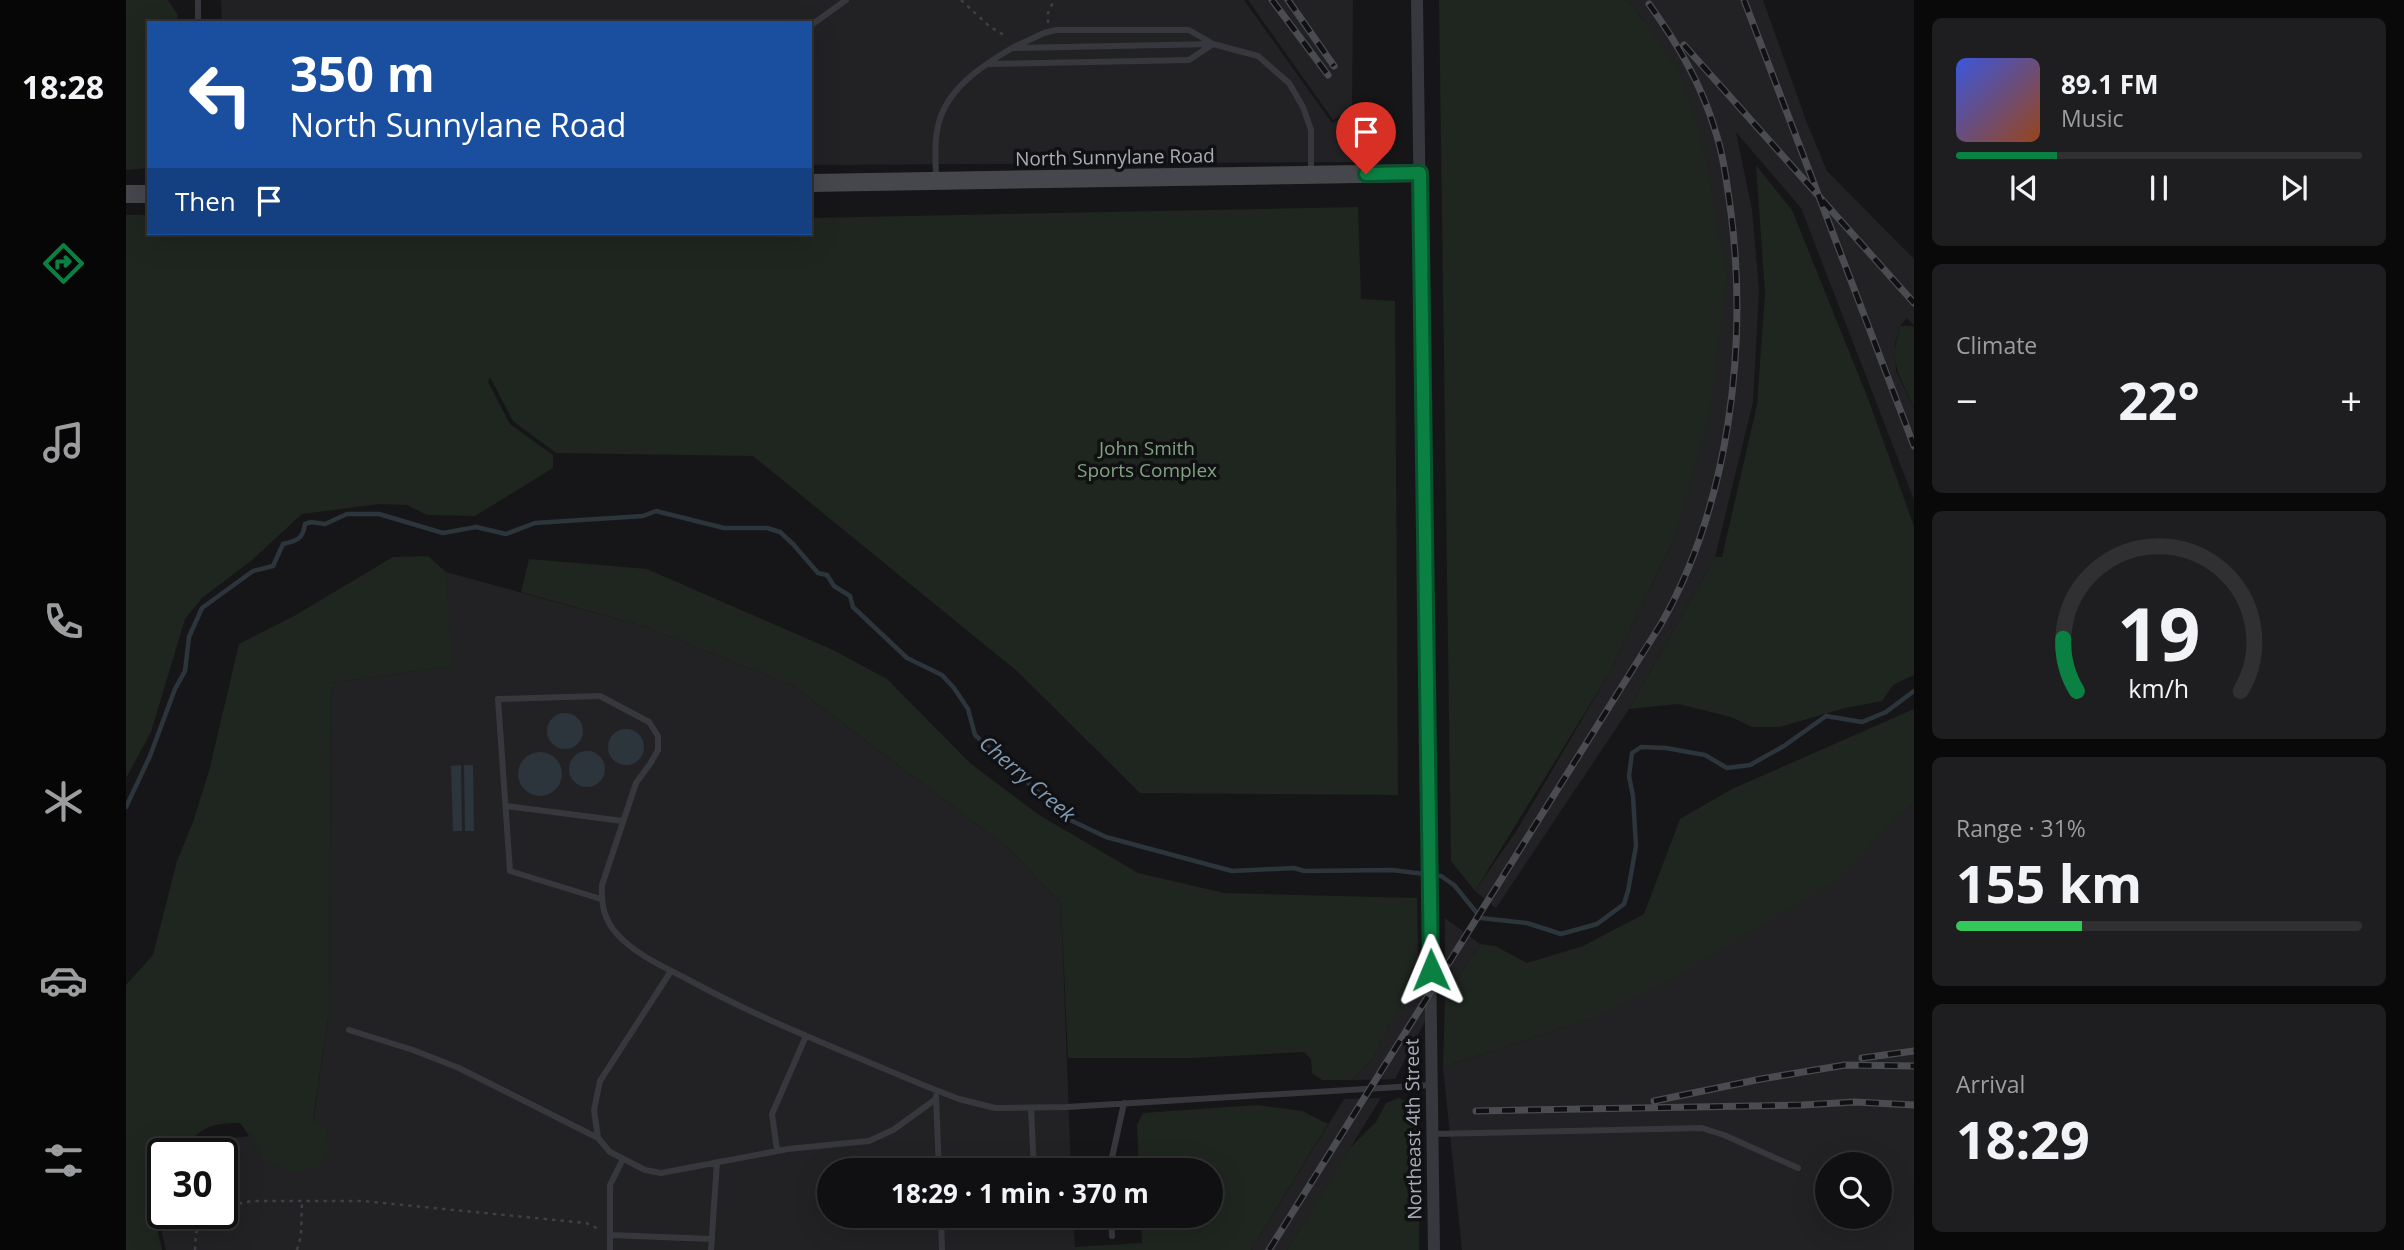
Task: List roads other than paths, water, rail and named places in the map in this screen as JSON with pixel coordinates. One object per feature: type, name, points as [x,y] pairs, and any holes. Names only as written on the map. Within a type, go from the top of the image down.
[{"type":"street","name":"Northeast 4th Street","points":[[1417,0],[1434,1250]]},
{"type":"street","name":"North Sunnylane Road","points":[[812,183],[1420,173]]},
{"type":"street","points":[[126,194],[147,194]]},
{"type":"lane","points":[[190,0],[198,3],[198,21]]},
{"type":"lane","points":[[812,25],[846,0]]},
{"type":"lane","points":[[936,181],[937,130],[952,95],[986,64],[1012,48],[1048,32],[1189,30],[1213,44],[1258,56],[1289,83],[1303,107],[1311,130],[1311,175]]},
{"type":"lane","points":[[1012,48],[1213,44]]},
{"type":"lane","points":[[986,64],[1189,61],[1213,44]]},
{"type":"lane","points":[[601,899],[510,871],[498,699],[600,696],[649,722],[658,736],[658,750],[636,783],[602,885],[601,899],[606,919],[633,948],[742,1009],[936,1090],[982,1106],[1031,1108],[1431,1084]]},
{"type":"lane","points":[[506,806],[623,821]]},
{"type":"lane","points":[[597,1138],[594,1110],[600,1081],[671,971]]},
{"type":"lane","points":[[349,1030],[414,1050],[459,1068],[597,1138],[610,1152],[623,1159],[645,1170],[661,1173],[777,1150],[869,1141],[893,1130],[936,1099]]},
{"type":"lane","points":[[777,1150],[772,1114],[806,1035]]},
{"type":"lane","points":[[936,1090],[938,1158]]},
{"type":"lane","points":[[1112,1158],[1124,1104]]},
{"type":"lane","points":[[1031,1108],[1033,1158]]},
{"type":"lane","points":[[1432,1134],[1702,1128],[1798,1168]]},
{"type":"lane","points":[[610,1250],[610,1185],[623,1159]]},
{"type":"lane","points":[[711,1250],[716,1162]]},
{"type":"lane","points":[[941,1228],[942,1250]]},
{"type":"lane","points":[[1112,1228],[1112,1236]]},
{"type":"lane","points":[[610,1235],[712,1239]]},
{"type":"waterway","name":"Cherry Creek","points":[[126,807],[185,671],[189,637],[202,608],[253,571],[273,566],[283,544],[298,539],[305,524],[325,524],[347,514],[379,514],[443,533],[476,527],[506,534],[535,523],[643,516],[656,511],[724,528],[767,528],[780,532],[818,573],[827,575],[834,586],[850,596],[853,607],[907,658],[942,675],[968,709],[975,735],[1045,798],[1059,805],[1068,819],[1106,837],[1232,871],[1294,868],[1304,871],[1392,870],[1441,876],[1454,885],[1481,918],[1527,923],[1561,934],[1597,924],[1624,904],[1636,846],[1629,776],[1632,753],[1641,747],[1666,748],[1705,755],[1727,768],[1750,765],[1784,746],[1826,716],[1862,722],[1886,712],[1914,691]]},
{"type":"railway","points":[[1272,0],[1328,75]]},
{"type":"railway","points":[[1288,0],[1334,66]]},
{"type":"railway","points":[[1744,0],[1914,446]]},
{"type":"railway","points":[[1269,1250],[1661,624],[1684,578],[1703,528],[1718,477],[1734,371],[1736,264],[1731,213],[1721,150],[1703,96],[1687,64],[1649,4]]},
{"type":"railway","points":[[1684,45],[1914,303]]},
{"type":"railway","points":[[1862,1058],[1914,1051]]},
{"type":"railway","points":[[1654,1101],[1845,1065],[1914,1066]]},
{"type":"railway","points":[[1476,1111],[1855,1102],[1914,1105]]},
{"type":"park label","name":"John Smith Sports Complex","points":[[1147,459]]}]
